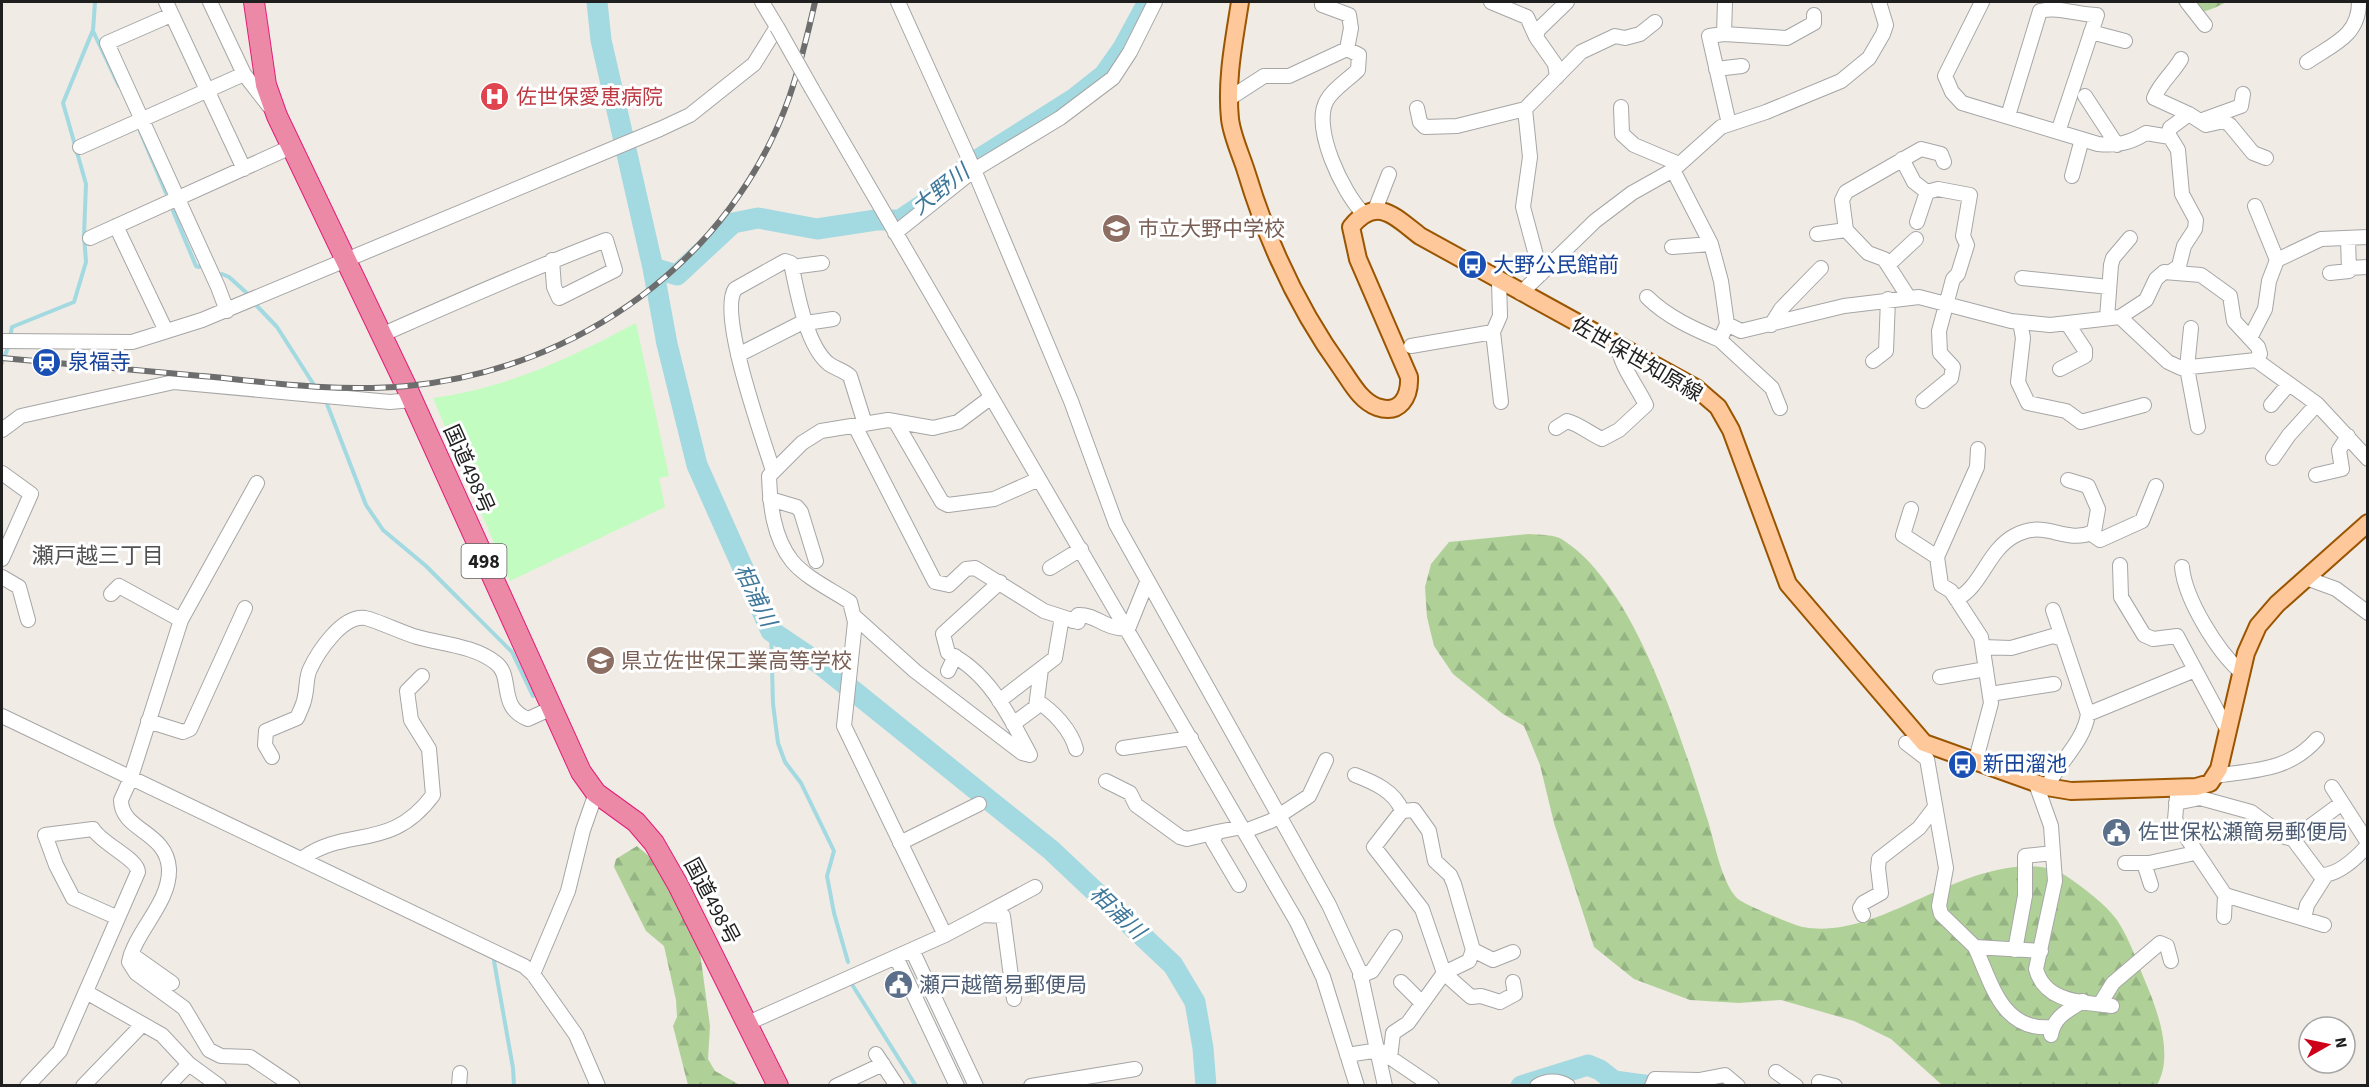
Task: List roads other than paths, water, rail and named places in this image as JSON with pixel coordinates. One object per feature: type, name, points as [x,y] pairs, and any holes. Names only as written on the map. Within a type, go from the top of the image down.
[{"type":"highway","name":"国道498号","points":[[255,2],[266,84],[277,116],[412,400],[550,710],[581,772],[596,793],[636,822],[654,843],[748,1023],[778,1086]]},
{"type":"main road","points":[[1240,2],[1228,74],[1230,121],[1262,225],[1286,280],[1322,342],[1362,397],[1377,407],[1392,407],[1402,403],[1410,391],[1409,377],[1358,259],[1352,227],[1369,211]]},
{"type":"main road","name":"佐世保世知原線","points":[[1369,211],[1392,215],[1420,236],[1499,281],[1696,388],[1718,407],[1731,430],[1788,584],[1880,694],[1924,742],[1927,750],[1976,763],[2041,785],[2071,791],[2178,796],[2210,783],[2214,776]]},
{"type":"main road","points":[[2214,776],[2219,769],[2246,653],[2258,626],[2306,578],[2367,523]]},
{"type":"street","points":[[210,2],[244,74],[277,116]]},
{"type":"street","points":[[762,2],[1310,946],[1323,976],[1357,1086]]},
{"type":"street","points":[[898,2],[974,170],[1071,401],[1116,524],[1329,905],[1360,976],[1385,1054],[1385,1086]]},
{"type":"street","points":[[895,233],[974,170],[1060,118],[1113,78],[1130,52],[1155,2]]},
{"type":"street","points":[[1491,2],[1527,17],[1536,37],[1555,64],[1557,77]]},
{"type":"street","points":[[1536,37],[1538,30],[1567,2]]},
{"type":"street","points":[[1724,34],[1725,2]]},
{"type":"street","points":[[1521,293],[1595,221],[1632,193],[1676,167],[1721,127],[1766,112],[1841,81],[1869,58],[1883,34],[1886,25],[1879,2]]},
{"type":"street","points":[[1982,2],[1945,76],[1952,92],[1962,103],[2098,144],[2117,145],[2133,141],[2146,133],[2168,137],[2178,150],[2182,194],[2196,220],[2195,229],[2184,246],[2179,266],[2172,271]]},
{"type":"street","points":[[2187,2],[2205,25]]},
{"type":"street","points":[[2307,62],[2353,29],[2359,17],[2359,2]]},
{"type":"street","points":[[1322,5],[1349,15],[1351,28],[1347,49]]},
{"type":"street","points":[[227,311],[107,43],[169,8],[244,168]]},
{"type":"street","points":[[2008,116],[2040,11],[2053,8],[2082,15],[2097,15],[2058,132]]},
{"type":"street","points":[[1729,124],[1709,36],[1724,34],[1787,38],[1814,23],[1814,15]]},
{"type":"street","points":[[1417,108],[1420,122],[1425,127],[1457,126],[1525,109],[1581,52],[1595,43],[1615,36],[1625,38],[1640,34],[1654,22]]},
{"type":"street","points":[[2,340],[132,342],[227,311],[690,115],[754,64],[777,27]]},
{"type":"street","points":[[2091,32],[2125,41]]},
{"type":"street","points":[[1230,98],[1264,76],[1289,76],[1347,49]]},
{"type":"street","points":[[1347,49],[1359,56],[1358,70],[1327,100],[1323,118],[1328,144],[1339,177],[1353,203],[1369,211],[1389,174]]},
{"type":"street","points":[[2181,59],[2172,74],[2158,88],[2154,98],[2206,125],[2224,122],[2230,124],[2253,153],[2266,158]]},
{"type":"street","points":[[1716,69],[1742,66]]},
{"type":"street","points":[[80,147],[244,74]]},
{"type":"street","points":[[2168,137],[2170,128],[2195,118],[2241,106],[2243,93]]},
{"type":"street","points":[[2085,96],[2117,145]]},
{"type":"street","points":[[1621,107],[1622,134],[1634,146],[1676,167],[1711,244],[1721,281],[1727,324],[1720,340]]},
{"type":"street","points":[[1525,109],[1530,157],[1523,207],[1541,274]]},
{"type":"street","points":[[2072,176],[2082,139]]},
{"type":"street","points":[[90,238],[291,147]]},
{"type":"street","points":[[1909,298],[1884,259],[1868,253],[1846,230],[1842,200],[1846,192],[1921,149],[1941,154],[1944,162]]},
{"type":"street","points":[[1902,159],[1914,182],[1927,192]]},
{"type":"street","points":[[1923,401],[1951,378],[1953,367],[1940,353],[1939,331],[1946,303],[1967,245],[1963,236],[1970,195],[1966,192],[1938,189],[1927,192]]},
{"type":"street","points":[[1917,222],[1927,192]]},
{"type":"street","points":[[2250,338],[2265,309],[2269,281],[2277,260],[2255,206]]},
{"type":"street","points":[[116,226],[166,331]]},
{"type":"street","points":[[1818,234],[1846,230]]},
{"type":"street","points":[[2130,237],[2113,258],[2109,287],[2114,318],[2168,362],[2181,368],[2256,360],[2317,404],[2367,459]]},
{"type":"street","points":[[2277,260],[2321,239],[2367,237]]},
{"type":"street","points":[[2330,273],[2349,271],[2348,238]]},
{"type":"street","points":[[1888,265],[1916,239]]},
{"type":"street","points":[[381,335],[552,260],[606,240],[615,270],[559,298],[554,286],[552,260]]},
{"type":"street","points":[[1672,247],[1711,244]]},
{"type":"street","points":[[773,471],[738,355],[730,296],[735,289],[785,261],[791,263],[806,322],[820,353],[830,364],[849,376],[860,425],[935,582],[949,585],[966,569],[975,568],[1044,611],[1071,620]]},
{"type":"street","points":[[792,267],[822,263]]},
{"type":"street","points":[[2349,268],[2367,267]]},
{"type":"street","points":[[1772,325],[1781,309],[1821,268]]},
{"type":"street","points":[[1727,324],[1741,331],[1844,306],[1918,297],[2020,322],[2050,325],[2114,318],[2146,300],[2156,279],[2164,272],[2172,271],[2201,275],[2230,296],[2235,321],[2260,354],[2256,360]]},
{"type":"street","points":[[2022,278],[2109,287]]},
{"type":"street","points":[[1499,281],[1500,316],[1493,332],[1501,402]]},
{"type":"street","points":[[1647,297],[1659,310],[1720,340],[1772,388],[1780,408]]},
{"type":"street","points":[[1873,361],[1886,351],[1888,299]]},
{"type":"street","points":[[738,355],[806,322],[833,319]]},
{"type":"street","points":[[2020,322],[2024,338],[2018,382],[2028,403],[2066,411],[2081,422],[2144,405]]},
{"type":"street","points":[[2060,369],[2085,356],[2085,350],[2067,323]]},
{"type":"street","points":[[2191,328],[2187,368],[2198,428]]},
{"type":"street","points":[[1411,345],[1493,332]]},
{"type":"street","points":[[1602,439],[1619,430],[1646,405],[1635,382],[1620,360],[1618,346]]},
{"type":"street","points":[[2,430],[21,416],[174,382],[390,402],[412,400]]},
{"type":"street","points":[[2271,405],[2288,385]]},
{"type":"street","points":[[945,935],[844,726],[855,619],[850,602],[792,560],[778,532],[770,499],[769,476],[802,443],[821,431],[895,421],[933,428],[958,422],[990,398]]},
{"type":"street","points":[[2273,458],[2289,435],[2317,404]]},
{"type":"street","points":[[1575,411],[1602,439]]},
{"type":"street","points":[[895,421],[942,502],[948,505],[994,499],[1039,479]]},
{"type":"street","points":[[1556,428],[1567,421],[1602,439]]},
{"type":"street","points":[[2316,475],[2342,469],[2339,450],[2348,436]]},
{"type":"street","points":[[1976,763],[1991,711],[1983,647],[1981,637],[1951,591],[1941,585],[1937,558],[1978,449]]},
{"type":"street","points":[[2,473],[31,494],[2,559]]},
{"type":"street","points":[[1956,599],[1967,594],[1984,566],[2014,536],[2046,528],[2066,536],[2082,537],[2094,531],[2098,509],[2088,486],[2068,480]]},
{"type":"street","points":[[257,483],[182,620],[130,780],[121,800],[123,814],[158,840],[169,868],[163,895],[131,954],[131,968],[184,1008],[209,1050],[221,1056],[250,1057],[293,1086]]},
{"type":"street","points":[[2090,533],[2100,540],[2142,522],[2156,486]]},
{"type":"street","points":[[770,499],[797,507],[801,512],[816,561]]},
{"type":"street","points":[[1911,509],[1903,535],[1937,558]]},
{"type":"street","points":[[1050,568],[1081,549]]},
{"type":"street","points":[[2120,565],[2121,597],[2129,614],[2144,635],[2153,639],[2177,636],[2228,731]]},
{"type":"street","points":[[2182,567],[2184,584],[2226,658],[2241,672]]},
{"type":"street","points":[[2,577],[19,587],[31,604],[28,620]]},
{"type":"street","points":[[2306,578],[2336,589],[2367,613]]},
{"type":"street","points":[[855,619],[915,671],[1022,753],[1030,755],[990,687],[964,660],[948,653],[943,634],[1000,582]]},
{"type":"street","points":[[1128,629],[1147,582]]},
{"type":"street","points":[[119,585],[182,620]]},
{"type":"street","points":[[148,721],[183,732],[190,729],[245,608]]},
{"type":"street","points":[[2053,610],[2088,714],[2074,747],[2041,785],[2051,826],[2055,881],[2036,969],[2040,982],[2063,998],[2106,1005],[2113,983],[2160,943],[2167,946],[2171,961]]},
{"type":"street","points":[[999,701],[1055,658],[1071,620],[1078,615],[1087,615],[1112,629],[1128,629]]},
{"type":"street","points":[[272,757],[265,745],[266,731],[297,718],[305,700],[309,671],[331,635],[347,623],[366,618],[417,637],[474,652],[495,662],[501,669],[511,708],[520,716],[528,719],[550,710]]},
{"type":"street","points":[[1983,647],[2011,648],[2053,636],[2063,639]]},
{"type":"street","points":[[948,671],[955,656]]},
{"type":"street","points":[[1013,724],[1036,707],[1041,669]]},
{"type":"street","points":[[1940,677],[1986,669]]},
{"type":"street","points":[[2088,714],[2195,670]]},
{"type":"street","points":[[303,858],[316,849],[380,835],[402,825],[423,808],[433,795],[429,749],[411,720],[407,691],[422,676]]},
{"type":"street","points":[[1990,694],[2054,684]]},
{"type":"street","points":[[1037,701],[1048,708],[1073,739],[1076,749]]},
{"type":"street","points":[[2,716],[130,780],[191,805],[479,943],[533,974],[576,1035],[598,1086]]},
{"type":"street","points":[[1122,748],[1191,738]]},
{"type":"street","points":[[2214,776],[2277,766],[2304,754],[2318,739]]},
{"type":"street","points":[[1906,743],[1927,750],[1946,868],[1939,906],[1941,914],[1975,947],[2002,1006],[2012,1018],[2030,1026],[2052,1031],[2064,1012],[2083,1002]]},
{"type":"street","points":[[1106,781],[1130,793],[1136,805],[1186,839],[1244,829],[1279,816],[1309,796],[1326,760]]},
{"type":"street","points":[[1354,775],[1374,783],[1398,801],[1401,811]]},
{"type":"street","points":[[2304,919],[2307,905],[2325,875],[2351,861],[2364,851],[2367,844],[2332,787]]},
{"type":"street","points":[[533,974],[568,891],[583,830],[596,793]]},
{"type":"street","points":[[2324,925],[2225,895],[2175,820],[2178,796],[2200,798],[2251,812],[2285,837],[2293,839],[2320,875],[2325,875]]},
{"type":"street","points":[[2293,839],[2342,803]]},
{"type":"street","points":[[900,843],[979,804]]},
{"type":"street","points":[[1863,915],[1860,908],[1863,903],[1881,893],[1879,859],[1919,828],[1935,807]]},
{"type":"street","points":[[1385,1054],[1393,1033],[1404,1027],[1444,973],[1468,961],[1473,950],[1454,884],[1450,875],[1436,861],[1428,831],[1414,810],[1401,811],[1374,848],[1422,909],[1444,973],[1471,997],[1481,996],[1500,1002],[1515,994],[1513,982]]},
{"type":"street","points":[[27,1086],[60,1051],[127,891],[136,879],[138,867],[135,862],[99,839],[93,829],[45,835],[56,865],[73,898],[116,917]]},
{"type":"street","points":[[1217,832],[1214,841],[1239,885]]},
{"type":"street","points":[[2015,950],[2025,896],[2025,856],[2053,853]]},
{"type":"street","points":[[2125,863],[2144,863],[2195,853]]},
{"type":"street","points":[[2144,863],[2151,885]]},
{"type":"street","points":[[748,1023],[945,935],[1035,887]]},
{"type":"street","points":[[2224,917],[2225,895]]},
{"type":"street","points":[[983,915],[1003,916],[1014,999]]},
{"type":"street","points":[[1360,976],[1372,971],[1395,937]]},
{"type":"street","points":[[1975,947],[2041,951]]},
{"type":"street","points":[[912,950],[975,1086]]},
{"type":"street","points":[[1473,950],[1493,960],[1513,952]]},
{"type":"street","points":[[131,954],[172,983]]},
{"type":"street","points":[[896,957],[957,1086]]},
{"type":"street","points":[[1401,982],[1422,1003]]},
{"type":"street","points":[[86,992],[141,1026],[162,1035],[189,1065],[219,1086]]},
{"type":"street","points":[[83,1086],[141,1026]]},
{"type":"street","points":[[1347,1055],[1385,1054],[1432,1086]]},
{"type":"street","points":[[836,1086],[879,1059],[897,1086]]},
{"type":"street","points":[[168,1086],[189,1065]]},
{"type":"street","points":[[1031,1086],[1135,1069]]},
{"type":"street","points":[[1776,1072],[1796,1086]]},
{"type":"street","points":[[1652,1086],[1655,1079],[1699,1080],[1715,1075],[1725,1075],[1738,1086]]},
{"type":"street","points":[[1537,1086],[1542,1082],[1560,1081],[1568,1086]]},
{"type":"street","points":[[1819,1082],[1835,1086]]},
{"type":"waterway","points":[[10,337],[12,327],[74,302],[86,262],[84,235],[86,184],[63,103],[93,30],[95,2]]},
{"type":"waterway","name":"相浦川","points":[[597,2],[601,40],[653,268],[667,344],[697,465],[771,631],[820,664],[1051,850],[1173,965],[1195,1002],[1203,1048],[1206,1086]]},
{"type":"waterway","name":"大野川","points":[[653,268],[677,275],[733,223],[758,218],[817,229],[876,220],[900,220],[946,189],[966,167],[1075,98],[1104,75],[1123,48],[1148,2]]},
{"type":"waterway","points":[[93,31],[119,86]]},
{"type":"waterway","points":[[140,131],[166,193]]},
{"type":"waterway","points":[[173,211],[196,266],[199,267]]},
{"type":"waterway","points":[[222,274],[229,277],[249,295]]},
{"type":"waterway","points":[[257,306],[277,327],[314,385]]},
{"type":"waterway","points":[[2,363],[9,345]]},
{"type":"waterway","points":[[327,404],[366,505],[383,530],[426,566],[512,652],[533,696]]},
{"type":"waterway","points":[[771,631],[773,704],[778,743],[785,762],[801,783],[834,851],[827,876],[834,913],[848,962]]},
{"type":"waterway","points":[[494,961],[513,1068],[514,1086]]},
{"type":"waterway","points":[[853,986],[916,1086]]},
{"type":"waterway","points":[[1521,1086],[1588,1065],[1600,1070],[1614,1081],[1651,1086]]},
{"type":"waterway","points":[[1708,1086],[1719,1082],[1724,1086]]},
{"type":"railway","points":[[2,358],[286,385],[383,388],[470,376],[531,357],[588,330],[641,296],[689,255],[730,208],[764,154],[790,95],[815,2]]},
{"type":"place","name":"佐世保愛恵病院","points":[[495,97]]},
{"type":"place","name":"市立大野中学校","points":[[1117,229]]},
{"type":"place","name":"大野公民館前","points":[[1472,265]]},
{"type":"place","name":"泉福寺","points":[[47,362]]},
{"type":"place","name":"県立佐世保工業高等学校","points":[[600,661]]},
{"type":"place","name":"新田溜池","points":[[1962,764]]},
{"type":"place","name":"佐世保松瀬簡易郵便局","points":[[2117,832]]},
{"type":"place","name":"瀬戸越簡易郵便局","points":[[898,985]]},
{"type":"district","name":"瀬戸越三丁目","points":[[98,555]]}]
